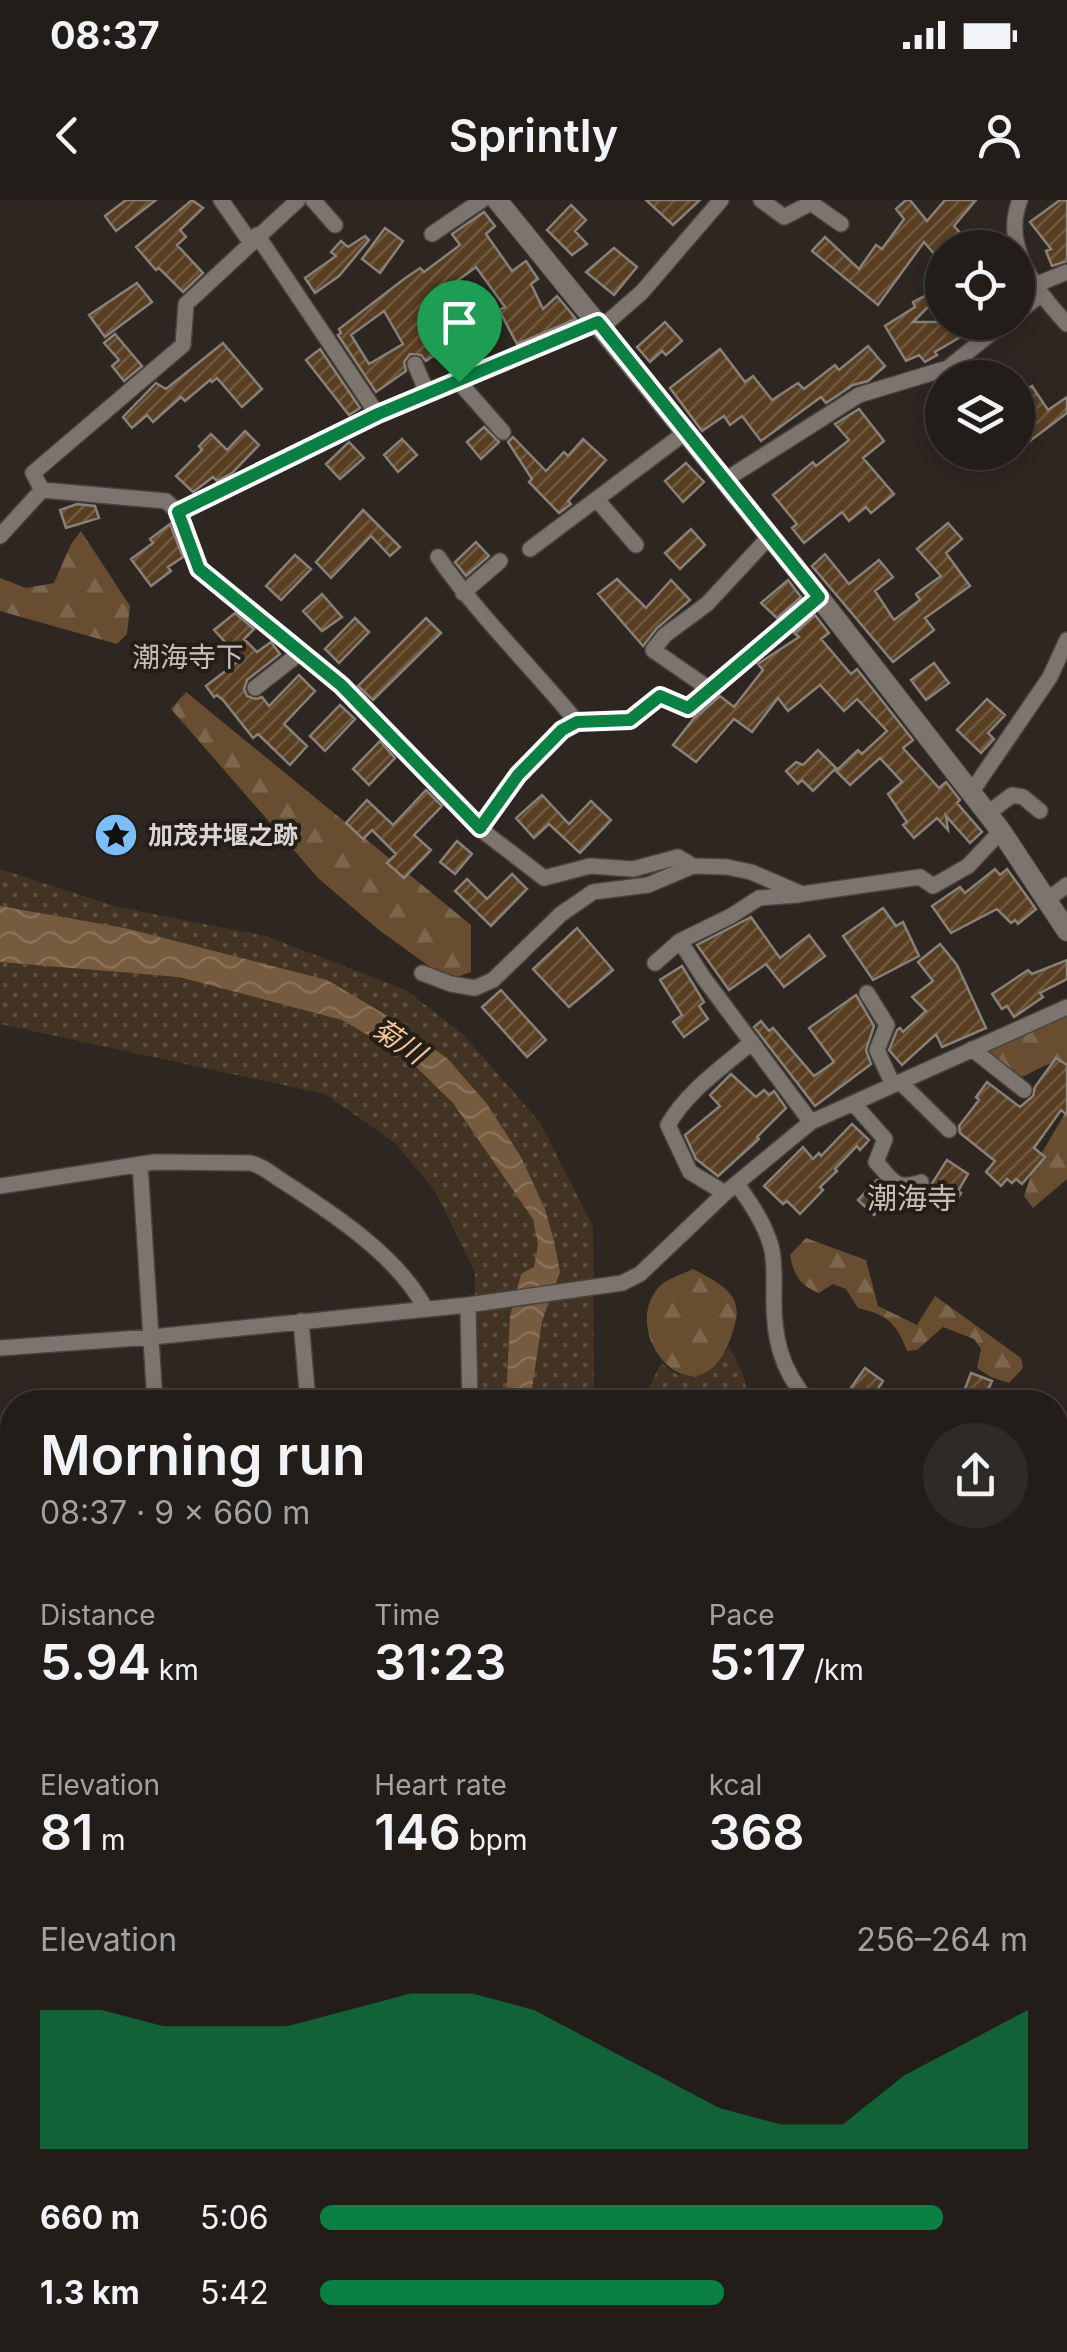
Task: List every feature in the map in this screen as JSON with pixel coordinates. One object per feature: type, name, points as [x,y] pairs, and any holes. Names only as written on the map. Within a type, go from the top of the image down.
[{"type":"street","points":[[221,200],[254,239],[378,414]]},
{"type":"street","points":[[42,490],[33,473],[184,345],[186,304],[298,200]]},
{"type":"street","points":[[313,200],[335,225]]},
{"type":"street","points":[[432,234],[482,200]]},
{"type":"street","points":[[497,200],[819,597],[994,823],[1067,931]]},
{"type":"street","points":[[178,512],[378,414],[600,324],[642,292],[721,200]]},
{"type":"street","points":[[761,200],[784,217],[810,203],[841,224]]},
{"type":"street","points":[[1018,201],[1013,221],[1020,255],[1038,290],[1067,324]]},
{"type":"street","points":[[1035,293],[1067,272]]},
{"type":"street","points":[[725,480],[858,395],[948,368],[983,340]]},
{"type":"street","points":[[414,364],[427,393]]},
{"type":"street","points":[[459,382],[503,432]]},
{"type":"street","points":[[530,549],[686,432]]},
{"type":"street","points":[[42,490],[166,501],[178,512],[199,569],[341,685],[480,828],[544,878],[590,866],[633,869],[678,856],[693,866]]},
{"type":"street","points":[[0,536],[42,490]]},
{"type":"street","points":[[598,501],[636,545]]},
{"type":"street","points":[[711,690],[653,650],[665,635],[707,604],[770,536]]},
{"type":"street","points":[[438,557],[463,593],[577,722]]},
{"type":"street","points":[[463,593],[500,561]]},
{"type":"street","points":[[480,828],[518,775],[562,730],[577,722],[630,720],[660,696],[688,708],[819,597]]},
{"type":"street","points":[[970,794],[1050,677],[1067,640]]},
{"type":"street","points":[[255,688],[301,652]]},
{"type":"street","points":[[1050,677],[1067,686]]},
{"type":"street","points":[[656,963],[680,941],[759,898],[920,878],[933,886],[968,866],[1012,795],[1024,798],[1040,810]]},
{"type":"street","points":[[422,974],[475,988],[493,980],[560,914],[593,892],[648,886],[693,866],[726,866],[751,872],[802,894]]},
{"type":"street","points":[[1048,899],[1067,885]]},
{"type":"street","points":[[680,941],[703,978],[811,1122]]},
{"type":"street","points":[[867,994],[887,1025],[877,1050],[896,1084],[949,1130]]},
{"type":"street","points":[[0,1348],[152,1337],[472,1304],[622,1283],[640,1274],[731,1188],[811,1122],[1067,1007]]},
{"type":"street","points":[[752,1042],[704,1084],[668,1125],[690,1172],[731,1188],[760,1216],[772,1248],[778,1351],[800,1390]]},
{"type":"street","points":[[972,1050],[1024,1090]]},
{"type":"street","points":[[853,1103],[885,1139],[876,1162],[898,1186],[921,1182]]},
{"type":"street","points":[[0,1186],[140,1164],[222,1162],[262,1166],[310,1197],[367,1243],[415,1288],[426,1308]]},
{"type":"street","points":[[140,1164],[154,1390]]},
{"type":"street","points":[[470,1390],[472,1304]]},
{"type":"street","points":[[301,1320],[307,1390]]},
{"type":"shaded area","points":[[0,869],[117,907],[266,936],[406,990],[465,1036],[541,1124],[593,1227],[594,1390],[473,1390],[475,1272],[435,1191],[395,1143],[325,1094],[0,1024]]},
{"type":"shaded area","points":[[729,1347],[747,1390],[648,1390],[661,1363],[678,1375],[711,1368]]},
{"type":"green space","points":[[81,531],[130,606],[127,634],[117,644],[0,611],[0,578],[26,588],[54,583]]},
{"type":"green space","points":[[186,692],[471,925],[471,972],[448,980],[379,930],[319,879],[171,709]]},
{"type":"green space","points":[[1067,1011],[1067,1071],[1054,1062],[1018,1077],[991,1062],[990,1052],[1010,1037]]},
{"type":"green space","points":[[1067,1110],[1067,1179],[1033,1208],[1024,1196],[1034,1166]]},
{"type":"green space","points":[[806,1238],[866,1260],[878,1306],[917,1325],[935,1296],[1021,1358],[1023,1368],[1009,1383],[991,1377],[977,1368],[981,1349],[974,1339],[943,1327],[917,1350],[907,1351],[889,1321],[858,1308],[846,1289],[833,1284],[819,1293],[802,1283],[790,1255]]},
{"type":"green space","points":[[693,1269],[732,1296],[737,1313],[722,1357],[705,1373],[686,1375],[669,1367],[656,1350],[648,1330],[648,1308],[662,1284]]},
{"type":"water","name":"菊川","points":[[0,906],[125,928],[327,980],[396,1021],[448,1059],[487,1104],[521,1157],[545,1209],[554,1241],[560,1272],[542,1321],[532,1390],[507,1390],[510,1316],[521,1274],[534,1267],[538,1244],[533,1219],[453,1103],[407,1058],[342,1020],[179,977],[0,962]]},
{"type":"building","points":[[126,200],[156,200],[116,231],[105,216]]},
{"type":"building","points":[[192,200],[203,208],[180,230],[186,237],[177,245],[203,273],[183,292],[136,247]]},
{"type":"building","points":[[646,200],[700,200],[673,225]]},
{"type":"building","points":[[910,200],[927,221],[945,200],[976,200],[954,226],[958,230],[925,230],[925,243],[878,305],[812,251],[825,237],[859,269],[876,245],[882,249],[904,219],[896,209]]},
{"type":"building","points":[[1060,200],[1067,200],[1067,261],[1052,266],[1046,251],[1051,249],[1030,222]]},
{"type":"building","points":[[571,205],[586,220],[575,231],[587,244],[572,255],[547,230]]},
{"type":"building","points":[[484,212],[495,226],[486,234],[512,271],[526,261],[538,279],[531,284],[543,309],[557,296],[576,319],[517,344],[499,310],[505,307],[476,267],[427,303],[454,341],[426,361],[421,355],[410,354],[404,362],[406,371],[376,392],[338,335],[339,329],[404,279],[420,268],[424,272],[460,245],[452,234]],"holes":[[[384,311],[403,344],[369,364],[351,335]]]},
{"type":"building","points":[[385,228],[403,241],[380,273],[362,259]]},
{"type":"building","points":[[365,236],[369,240],[339,276],[315,293],[305,278],[336,256],[331,252],[341,241],[348,247]]},
{"type":"building","points":[[614,248],[637,267],[614,295],[586,272]]},
{"type":"building","points":[[137,283],[152,302],[105,337],[89,315]]},
{"type":"building","points":[[925,296],[925,310],[913,322],[925,322],[925,340],[955,340],[925,362],[919,355],[906,361],[885,326],[915,307],[913,302]]},
{"type":"building","points":[[665,322],[682,341],[650,362],[637,347]]},
{"type":"building","points":[[115,334],[142,366],[124,381],[112,366],[119,360],[104,343]]},
{"type":"building","points":[[223,343],[262,389],[242,407],[217,378],[210,380],[185,401],[181,397],[153,422],[147,415],[132,428],[123,417],[156,383],[166,389]]},
{"type":"building","points":[[868,346],[885,366],[868,381],[853,385],[826,403],[821,397],[761,441],[742,416],[730,425],[724,416],[702,431],[670,388],[720,349],[745,382],[753,376],[772,400],[798,383],[804,389],[835,365],[839,370]]},
{"type":"building","points":[[320,349],[360,408],[349,415],[306,360]]},
{"type":"building","points":[[1035,390],[1048,410],[1067,397],[1067,413],[1035,437]]},
{"type":"building","points":[[859,409],[884,441],[863,458],[894,494],[871,513],[866,507],[849,521],[842,512],[804,543],[792,528],[797,524],[773,495],[813,462],[816,466],[849,440],[835,424]]},
{"type":"building","points":[[484,427],[499,442],[481,459],[467,442]]},
{"type":"building","points":[[245,431],[259,445],[232,473],[217,481],[213,477],[193,492],[176,476],[202,450],[199,446],[211,434],[227,450]]},
{"type":"building","points":[[513,437],[546,471],[564,452],[568,456],[583,439],[606,460],[568,501],[571,504],[559,513],[529,482],[532,479],[508,442]]},
{"type":"building","points":[[402,439],[417,455],[398,472],[384,455]]},
{"type":"building","points":[[349,442],[364,458],[340,479],[326,464]]},
{"type":"building","points":[[686,463],[704,482],[683,502],[665,481]]},
{"type":"building","points":[[77,504],[95,506],[99,518],[66,528],[60,510]]},
{"type":"building","points":[[363,510],[400,547],[390,556],[371,536],[331,578],[316,562]]},
{"type":"building","points":[[948,523],[962,539],[946,553],[970,586],[925,618],[934,630],[893,662],[812,566],[825,554],[849,584],[879,560],[893,577],[875,591],[894,620],[920,600],[916,594],[941,576],[917,549]]},
{"type":"building","points":[[170,524],[183,557],[151,586],[131,559]]},
{"type":"building","points":[[691,529],[705,545],[680,569],[665,553]]},
{"type":"building","points":[[476,542],[489,556],[466,576],[455,562]]},
{"type":"building","points":[[295,555],[311,569],[281,600],[266,586]]},
{"type":"building","points":[[617,579],[646,608],[671,580],[690,600],[657,628],[643,646],[598,594]]},
{"type":"building","points":[[788,580],[801,597],[777,618],[761,603]]},
{"type":"building","points":[[322,594],[342,617],[322,631],[303,611]]},
{"type":"building","points":[[235,613],[254,629],[244,639],[257,652],[271,642],[280,654],[247,680],[247,696],[262,697],[269,706],[299,675],[315,691],[284,724],[307,746],[290,765],[258,734],[253,738],[223,700],[214,697],[206,686],[241,659],[214,630]]},
{"type":"building","points":[[815,615],[829,633],[821,639],[851,674],[857,669],[913,740],[903,748],[939,788],[946,782],[960,800],[957,803],[982,832],[970,843],[946,816],[948,830],[937,818],[914,838],[888,794],[902,782],[880,758],[850,785],[836,771],[887,731],[857,699],[844,711],[820,685],[788,711],[778,698],[752,732],[734,719],[696,762],[673,745],[694,718],[720,696],[734,707],[763,670],[758,664],[799,637],[794,633]]},
{"type":"building","points":[[355,618],[369,632],[339,663],[325,649]]},
{"type":"building","points":[[426,618],[441,633],[373,700],[358,686]]},
{"type":"building","points":[[934,663],[949,683],[926,700],[911,680]]},
{"type":"building","points":[[987,699],[1005,715],[988,733],[994,739],[981,753],[957,730]]},
{"type":"building","points":[[340,705],[355,719],[325,751],[310,736]]},
{"type":"building","points":[[380,741],[395,758],[369,785],[353,769]]},
{"type":"building","points":[[818,750],[836,768],[813,791],[802,780],[798,784],[786,771],[796,762],[803,765]]},
{"type":"building","points":[[426,790],[442,806],[414,835],[431,850],[404,878],[387,863],[396,854],[372,830],[363,839],[346,823],[367,800],[393,825]]},
{"type":"building","points":[[542,795],[569,824],[591,801],[611,820],[580,853],[549,824],[534,838],[516,818]]},
{"type":"building","points":[[457,841],[472,854],[455,874],[440,862]]},
{"type":"building","points":[[995,869],[1000,875],[1007,869],[1036,909],[1018,924],[1015,920],[1011,923],[997,909],[951,933],[932,906],[960,887],[965,893]]},
{"type":"building","points":[[512,874],[527,889],[491,926],[455,891],[467,879],[487,899]]},
{"type":"building","points":[[883,908],[896,926],[903,922],[919,956],[873,980],[843,936]]},
{"type":"building","points":[[751,917],[780,958],[809,935],[825,956],[784,987],[766,964],[729,990],[697,945]]},
{"type":"building","points":[[577,928],[613,970],[569,1007],[533,969]]},
{"type":"building","points":[[940,944],[957,965],[986,1028],[942,1047],[936,1034],[902,1065],[889,1050],[897,1030],[903,1032],[926,1011],[912,997],[933,981],[918,962]]},
{"type":"building","points":[[1067,960],[1067,979],[1040,993],[1043,997],[1014,1017],[1007,1006],[1002,1009],[992,994],[1028,970],[1032,974]]},
{"type":"building","points":[[682,966],[704,1002],[699,1006],[708,1019],[684,1037],[673,1022],[682,1015],[660,980]]},
{"type":"building","points":[[501,990],[546,1040],[527,1057],[482,1007]]},
{"type":"building","points":[[856,995],[874,1026],[866,1050],[871,1064],[815,1106],[754,1027],[761,1021],[769,1031],[773,1028],[814,1076],[834,1062],[809,1028]]},
{"type":"building","points":[[1056,1058],[1067,1065],[1067,1115],[1061,1110],[1034,1148],[1045,1157],[1022,1184],[1007,1179],[1001,1186],[986,1172],[995,1161],[960,1133],[959,1126],[987,1082],[1020,1107],[1033,1096]]},
{"type":"building","points":[[731,1074],[756,1097],[764,1090],[769,1095],[774,1091],[786,1108],[718,1176],[696,1159],[685,1135],[720,1106],[710,1095]]},
{"type":"building","points":[[852,1124],[869,1140],[860,1150],[857,1146],[835,1169],[820,1187],[823,1190],[800,1214],[764,1186],[803,1147],[813,1159],[819,1153],[821,1156]]},
{"type":"building","points":[[947,1160],[968,1174],[953,1205],[948,1201],[941,1211],[922,1199]]},
{"type":"building","points":[[877,1180],[894,1195],[874,1215],[858,1200]]},
{"type":"building","points":[[865,1368],[883,1381],[877,1390],[849,1390]]},
{"type":"building","points":[[971,1373],[992,1381],[988,1390],[965,1390]]},
{"type":"place","name":"加茂井堰之跡","points":[[116,835]]},
{"type":"district","name":"潮海寺下","points":[[188,657]]},
{"type":"district","name":"潮海寺","points":[[912,1199]]},
{"type":"route","points":[[598,322],[819,597],[688,708],[660,696],[630,720],[577,722],[562,730],[518,775],[480,828],[341,685],[199,569],[178,512],[378,414],[459,382],[598,322]]}]
